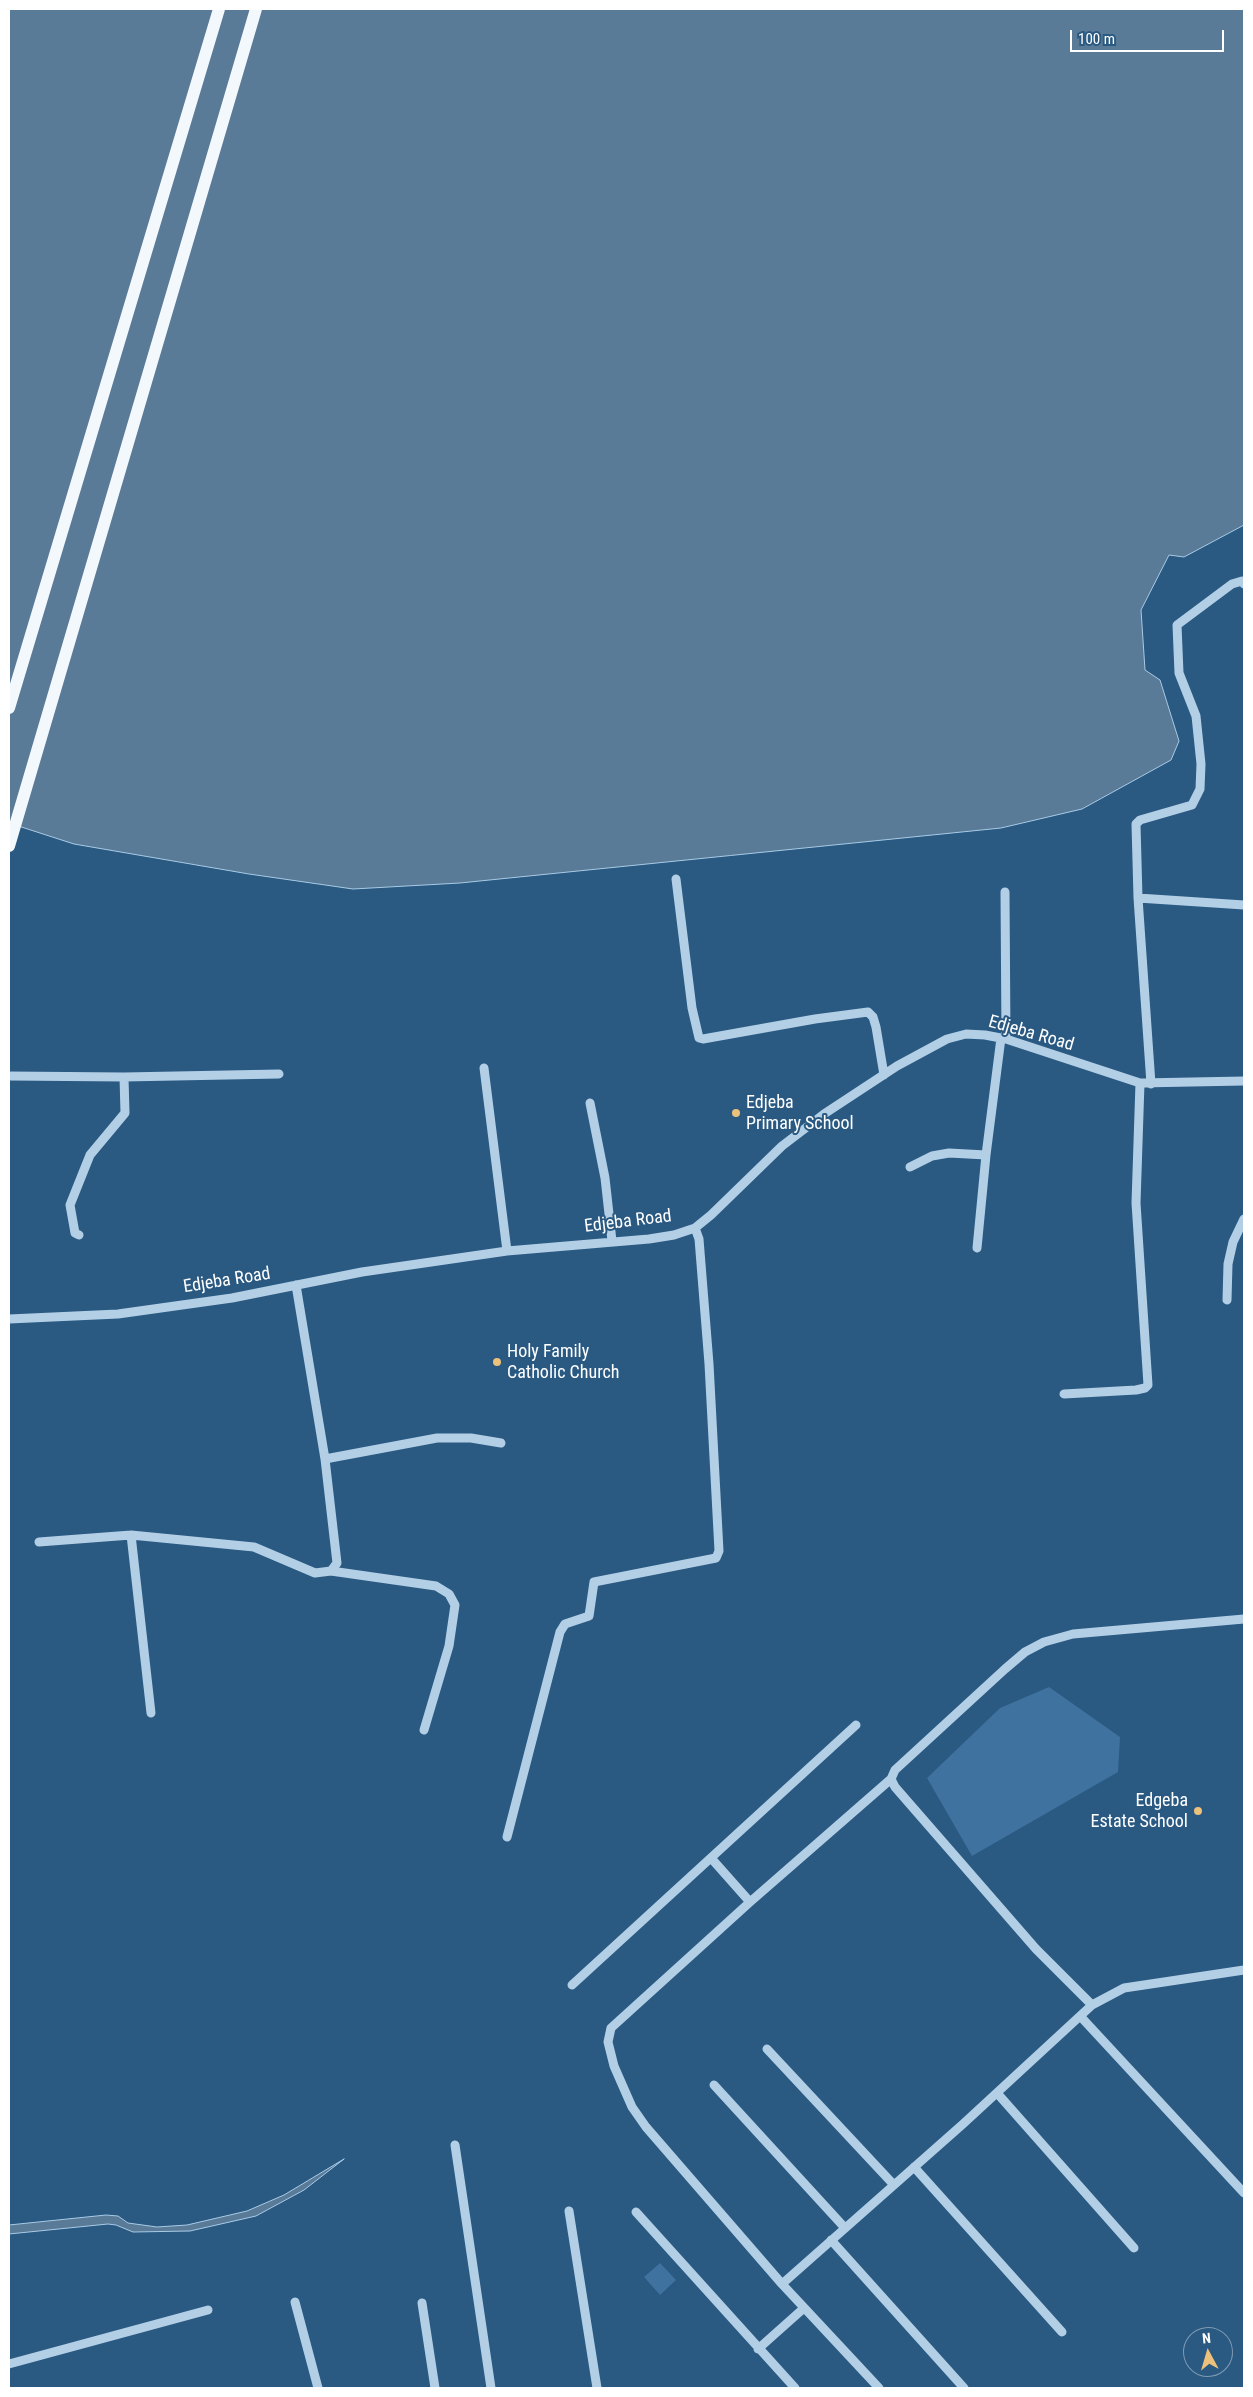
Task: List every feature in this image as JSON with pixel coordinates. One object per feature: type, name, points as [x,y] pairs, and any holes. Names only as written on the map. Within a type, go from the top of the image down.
[{"type":"main road","points":[[9,707],[219,9]]},
{"type":"main road","points":[[9,846],[45,718],[256,9]]},
{"type":"street","points":[[1152,1084],[1138,898],[1136,824],[1140,820],[1192,804],[1200,789],[1201,764],[1196,716],[1179,673],[1177,626],[1232,584],[1242,581],[1244,584]]},
{"type":"street","points":[[676,878],[692,1008],[699,1038],[703,1039],[815,1019],[868,1012],[873,1016],[876,1026],[884,1075]]},
{"type":"street","points":[[978,1248],[986,1156],[1004,1039],[1005,892]]},
{"type":"street","points":[[1138,898],[1244,905]]},
{"type":"street","name":"Edjeba Road","points":[[9,1318],[118,1314],[232,1298],[362,1272],[507,1251],[649,1239],[674,1235],[695,1228],[736,1192],[782,1146],[824,1114],[884,1075],[947,1039],[966,1034],[1004,1039],[1140,1083],[1244,1081]]},
{"type":"street","points":[[484,1068],[507,1251]]},
{"type":"street","points":[[9,1076],[124,1077],[279,1074]]},
{"type":"street","points":[[79,1235],[75,1232],[70,1206],[90,1155],[125,1113],[124,1077]]},
{"type":"street","points":[[1064,1394],[1136,1390],[1145,1388],[1148,1385],[1136,1203],[1140,1083]]},
{"type":"street","points":[[590,1103],[605,1178],[612,1241]]},
{"type":"street","points":[[910,1167],[932,1156],[950,1153],[986,1156]]},
{"type":"street","points":[[1226,1300],[1228,1264],[1233,1242],[1244,1219]]},
{"type":"street","points":[[507,1838],[560,1632],[565,1624],[589,1616],[594,1582],[716,1558],[720,1551],[709,1364],[699,1239],[695,1228]]},
{"type":"street","points":[[296,1285],[325,1458],[337,1563],[331,1571]]},
{"type":"street","points":[[325,1458],[437,1438],[471,1438],[502,1443]]},
{"type":"street","points":[[131,1535],[151,1713]]},
{"type":"street","points":[[39,1542],[131,1535],[254,1547],[315,1573],[331,1571],[436,1586],[449,1594],[455,1605],[449,1646],[424,1730]]},
{"type":"street","points":[[879,2388],[782,2284],[646,2127],[632,2107],[614,2066],[608,2042],[611,2028],[750,1902],[891,1779],[895,1770],[1025,1652],[1044,1642],[1073,1634],[1244,1619]]},
{"type":"street","points":[[572,1985],[856,1725]]},
{"type":"street","points":[[891,1779],[895,1787],[1036,1949],[1092,2005]]},
{"type":"street","points":[[711,1858],[750,1902]]},
{"type":"street","points":[[782,2284],[997,2093],[1092,2005],[1124,1988],[1244,1970]]},
{"type":"street","points":[[1081,2017],[1244,2193]]},
{"type":"street","points":[[768,2049],[894,2185]]},
{"type":"street","points":[[714,2085],[845,2228]]},
{"type":"street","points":[[997,2093],[1134,2248]]},
{"type":"street","points":[[455,2145],[491,2388]]},
{"type":"street","points":[[914,2167],[1062,2332]]},
{"type":"street","points":[[569,2211],[597,2388]]},
{"type":"street","points":[[636,2212],[795,2388]]},
{"type":"street","points":[[831,2240],[964,2388]]},
{"type":"street","points":[[295,2302],[318,2388]]},
{"type":"street","points":[[422,2303],[435,2388]]},
{"type":"street","points":[[758,2349],[804,2308]]},
{"type":"street","points":[[9,2364],[208,2310]]},
{"type":"shaded area","points":[[9,9],[1244,9],[1244,525],[1184,557],[1169,555],[1141,610],[1145,670],[1160,680],[1179,741],[1171,760],[1082,809],[1001,828],[460,883],[353,889],[249,874],[74,844],[9,823]]},
{"type":"shaded area","points":[[1049,1687],[1120,1737],[1118,1772],[972,1856],[927,1778],[1000,1708]]},
{"type":"shaded area","points":[[344,2159],[304,2190],[256,2216],[190,2231],[133,2232],[108,2224],[9,2234],[9,2225],[106,2215],[118,2216],[128,2223],[157,2227],[187,2225],[247,2211],[284,2195]]},
{"type":"shaded area","points":[[660,2263],[676,2280],[660,2295],[644,2277]]},
{"type":"place","name":"Edjeba Primary School","points":[[736,1113]]},
{"type":"place","name":"Holy Family Catholic Church","points":[[497,1362]]},
{"type":"place","name":"Edgeba Estate School","points":[[1198,1811]]}]
